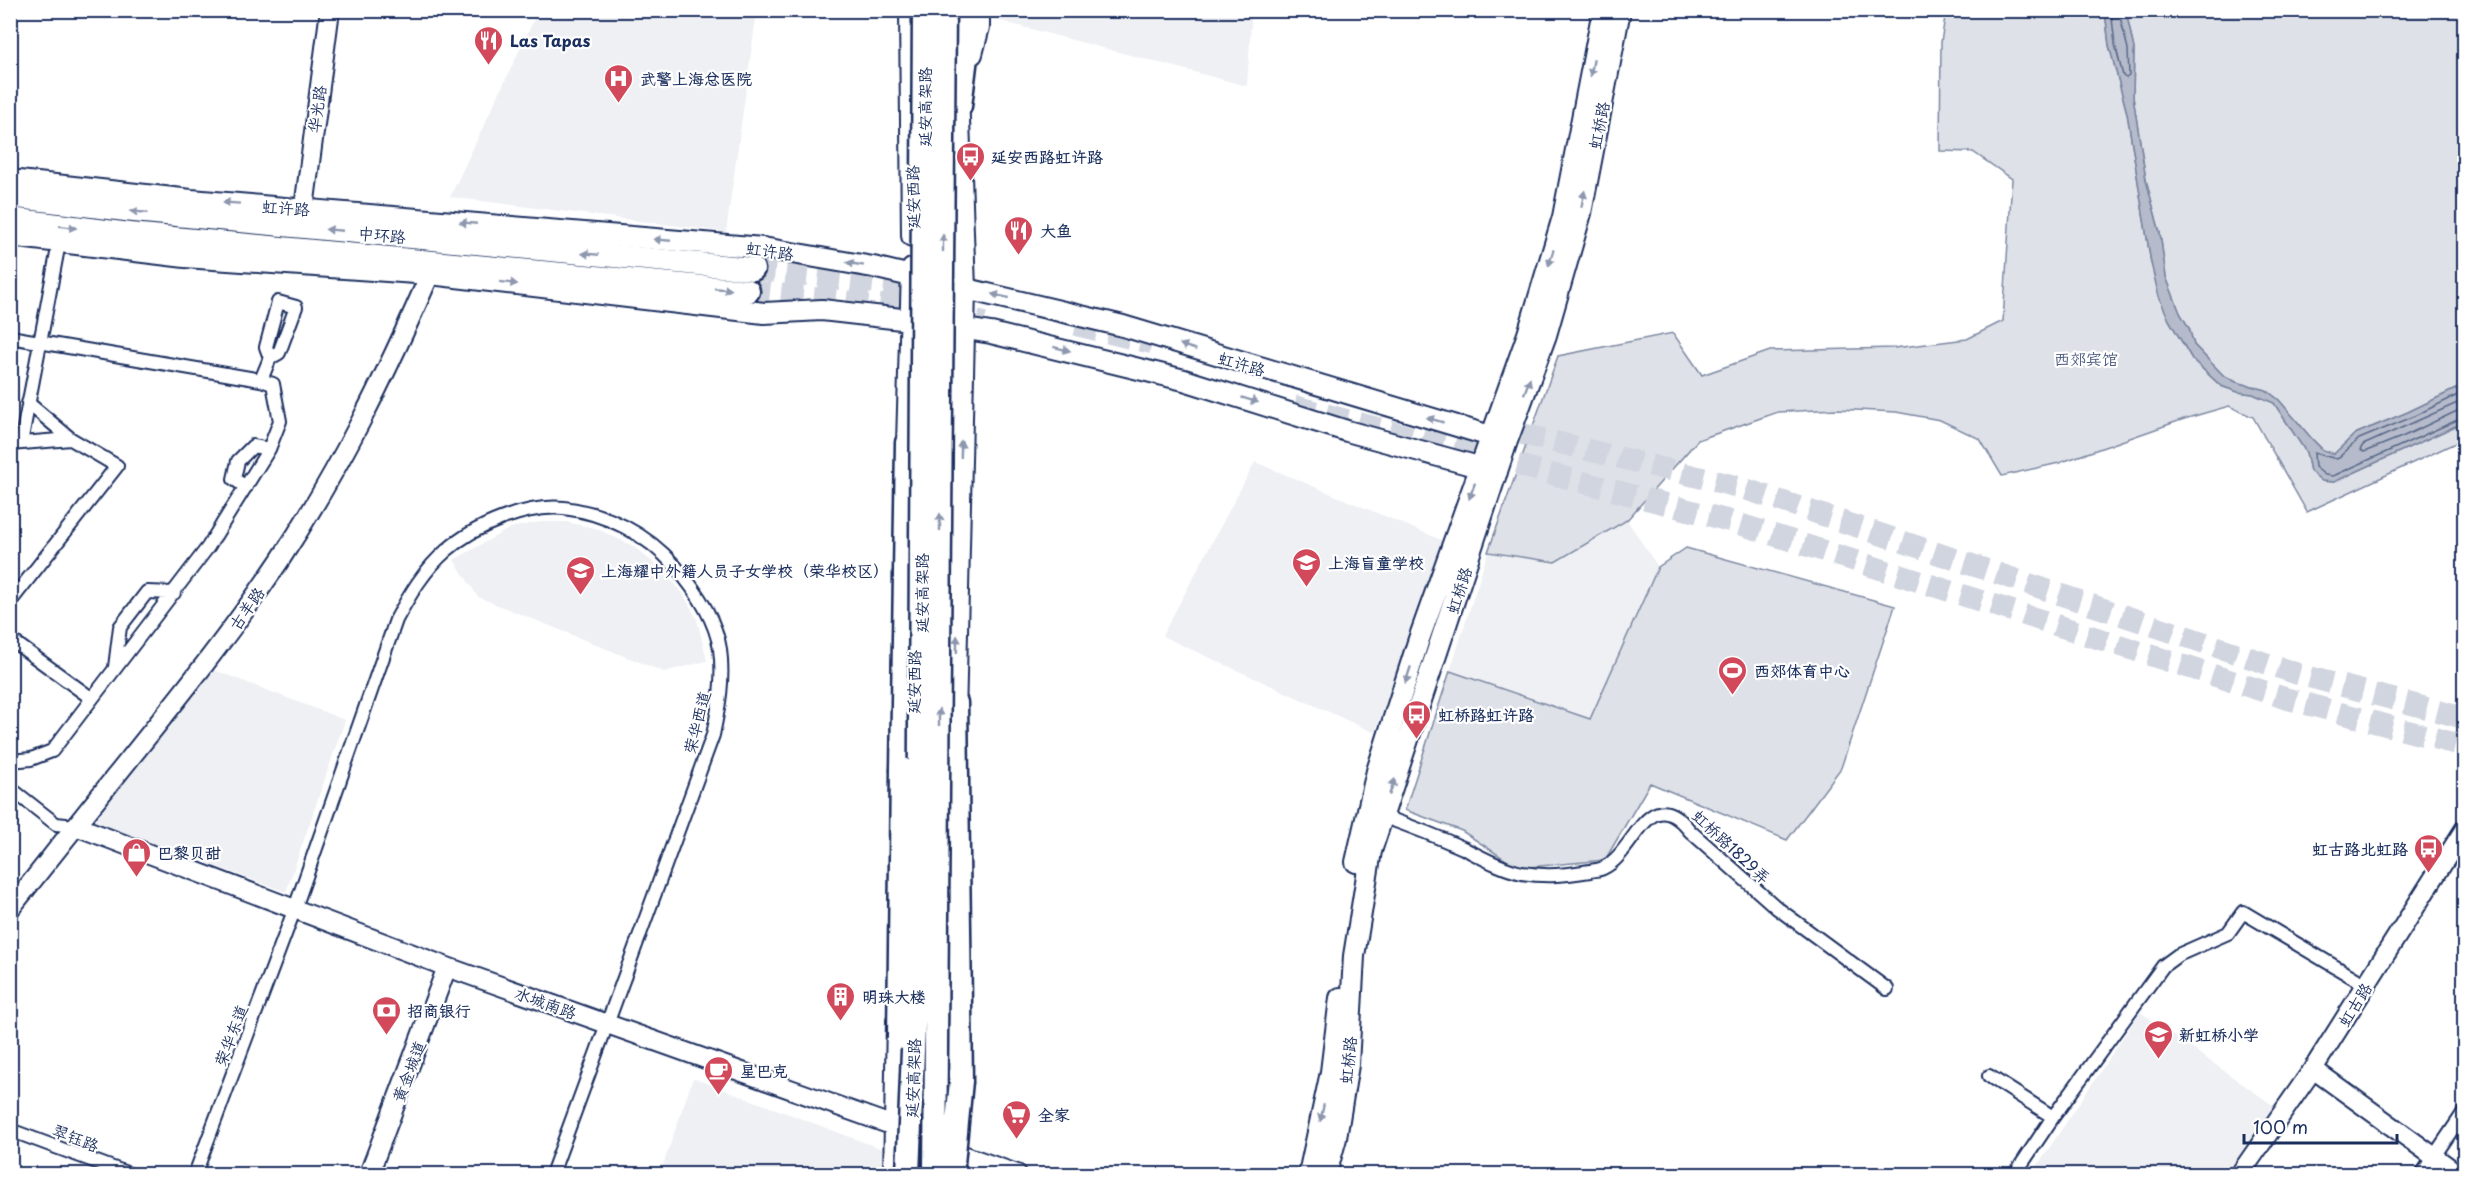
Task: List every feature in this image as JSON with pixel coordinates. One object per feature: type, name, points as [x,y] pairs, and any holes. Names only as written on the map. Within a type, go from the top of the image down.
[{"type":"highway","name":"延安高架路","points":[[909,1174],[919,902],[924,10]]},
{"type":"highway","name":"延安高架路","points":[[935,1174],[944,10]]},
{"type":"highway","points":[[960,106],[967,49],[966,10]]},
{"type":"highway","name":"中环路","points":[[10,196],[134,212],[753,269]]},
{"type":"highway","name":"中环路","points":[[10,219],[130,234],[748,291]]},
{"type":"highway","points":[[907,443],[899,1064],[909,1174]]},
{"type":"highway","points":[[956,703],[961,1081],[957,1164]]},
{"type":"main road","name":"延安西路","points":[[909,1174],[914,1085],[912,757],[915,513],[907,443],[912,275],[910,10]]},
{"type":"main road","points":[[948,1174],[957,1164],[950,793],[956,703],[965,289],[959,150],[960,106],[956,72],[957,10]]},
{"type":"main road","points":[[960,106],[979,27],[979,10]]},
{"type":"main road","name":"虹桥路","points":[[1326,1174],[1336,1138],[1348,1065],[1356,944],[1371,851],[1499,438],[1563,217],[1603,10]]},
{"type":"main road","name":"虹桥路","points":[[1499,438],[1546,335],[1581,213],[1620,10]]},
{"type":"main road","name":"虹许路","points":[[10,180],[180,199],[763,248],[912,275],[1123,326],[1499,438]]},
{"type":"main road","name":"虹许路","points":[[10,236],[185,257],[430,274],[764,313],[812,309],[910,320],[1056,347],[1184,380],[1347,431],[1489,470]]},
{"type":"main road","points":[[894,1174],[899,926],[894,742],[899,511],[907,443]]},
{"type":"main road","name":"虹桥路","points":[[1309,1174],[1331,1071],[1359,844],[1377,771],[1415,650],[1489,470]]},
{"type":"street","name":"华光路","points":[[304,208],[330,10]]},
{"type":"street","points":[[58,243],[28,403],[16,444],[71,439]]},
{"type":"street","name":"古羊路","points":[[10,909],[212,655],[281,558],[368,410],[430,274]]},
{"type":"street","points":[[10,337],[261,380],[273,384],[280,421],[269,449],[208,547],[52,751],[31,759],[11,761]]},
{"type":"street","points":[[261,380],[270,358]]},
{"type":"street","points":[[10,602],[117,466],[71,439],[28,403]]},
{"type":"street","points":[[246,487],[234,479],[237,460],[253,446],[269,449]]},
{"type":"street","points":[[237,460],[255,470]]},
{"type":"street","name":"荣华西道","points":[[295,908],[396,620],[417,582],[447,550],[456,544],[483,527],[527,510],[563,508],[602,517],[639,534],[667,557],[689,583],[708,612],[720,648],[722,691],[713,735],[608,1025]]},
{"type":"street","points":[[114,668],[120,627],[147,592],[174,593]]},
{"type":"street","points":[[129,615],[146,628]]},
{"type":"street","points":[[10,639],[91,698]]},
{"type":"street","points":[[10,788],[56,824],[76,826]]},
{"type":"street","name":"虹桥路1829弄","points":[[1382,816],[1428,833],[1520,873],[1562,876],[1603,868],[1620,854],[1637,830],[1647,821],[1661,812],[1669,812],[1683,822],[1690,831],[1777,909],[1887,989]]},
{"type":"street","name":"水城南路","points":[[76,826],[447,967],[894,1126],[957,1164],[1017,1174]]},
{"type":"street","name":"虹古路","points":[[2240,1174],[2313,1069],[2464,830]]},
{"type":"street","name":"荣华东道","points":[[195,1174],[295,908]]},
{"type":"street","points":[[2016,1174],[2053,1117],[2163,966],[2178,955],[2228,933],[2243,912],[2366,985]]},
{"type":"street","name":"黄金城道","points":[[369,1174],[447,967]]},
{"type":"street","points":[[552,1174],[608,1025]]},
{"type":"street","points":[[2313,1069],[2458,1174]]},
{"type":"street","points":[[1989,1076],[2053,1117]]},
{"type":"street","points":[[2422,1174],[2464,1112]]},
{"type":"street","name":"翠钰路","points":[[10,1130],[129,1174]]},
{"type":"shaded area","name":"武警上海总医院","points":[[538,11],[757,11],[726,232],[450,197]]},
{"type":"shaded area","points":[[993,11],[1252,11],[1247,86],[993,19]]},
{"type":"shaded area","name":"上海盲童学校","points":[[1255,462],[1444,541],[1375,733],[1162,636]]},
{"type":"shaded area","points":[[1627,520],[1658,567],[1590,719],[1450,671],[1488,552],[1555,562]]},
{"type":"shaded area","name":"上海耀中外籍人员子女学校（荣华校区）","points":[[540,522],[566,522],[595,528],[633,546],[662,570],[682,592],[697,619],[707,661],[664,672],[478,597],[454,560],[510,528]]},
{"type":"shaded area","points":[[214,670],[345,720],[286,892],[92,821]]},
{"type":"shaded area","name":"新虹桥小学","points":[[2140,1012],[2274,1106],[2229,1174],[2032,1174]]},
{"type":"shaded area","points":[[693,1078],[882,1149],[881,1174],[660,1174]]},
{"type":"green space","name":"西郊宾馆","points":[[1946,11],[2105,11],[2109,45],[2127,113],[2151,263],[2169,320],[2192,359],[2221,386],[2253,394],[2274,403],[2306,452],[2310,471],[2322,481],[2334,482],[2464,422],[2464,439],[2307,512],[2253,417],[2229,406],[2184,419],[2059,463],[2002,476],[1980,439],[1940,420],[1896,412],[1837,409],[1778,412],[1698,440],[1627,520],[1555,562],[1488,552],[1558,356],[1673,333],[1702,375],[1770,351],[1894,348],[1967,339],[2003,321],[2012,179],[1973,152],[1940,151],[1941,42]]},
{"type":"green space","points":[[2126,11],[2464,11],[2464,385],[2355,434],[2334,454],[2323,450],[2279,400],[2266,390],[2236,382],[2223,375],[2194,345],[2189,328],[2180,313],[2166,277],[2160,233],[2146,180],[2133,97],[2134,49]]},
{"type":"green space","name":"西郊体育中心","points":[[1686,548],[1895,606],[1841,768],[1787,840],[1650,783],[1605,860],[1518,868],[1462,831],[1405,810],[1450,671],[1590,719],[1658,567]]},
{"type":"water","points":[[2105,11],[2126,11],[2134,49],[2133,97],[2146,180],[2160,233],[2166,277],[2180,313],[2189,328],[2194,345],[2223,375],[2236,382],[2266,390],[2279,400],[2323,450],[2334,454],[2355,434],[2464,385],[2464,422],[2334,482],[2322,481],[2310,471],[2306,452],[2274,403],[2253,394],[2221,386],[2192,359],[2169,320],[2159,297],[2151,263],[2127,113],[2109,45]]},
{"type":"tunnel","points":[[753,269],[930,289]]},
{"type":"tunnel","points":[[748,291],[938,311],[984,323]]},
{"type":"tunnel","points":[[1076,325],[1152,343]]},
{"type":"tunnel","points":[[1294,406],[1730,521],[2288,699],[2464,746]]},
{"type":"tunnel","points":[[1490,426],[1739,487],[2298,674],[2464,718]]},
{"type":"place","name":"Las Tapas","points":[[489,66]]},
{"type":"place","name":"武警上海总医院","points":[[619,104]]},
{"type":"place","name":"延安西路虹许路","points":[[970,182]]},
{"type":"place","name":"大鱼","points":[[1019,256]]},
{"type":"place","name":"上海盲童学校","points":[[1307,588]]},
{"type":"place","name":"上海耀中外籍人员子女学校（荣华校区）","points":[[580,596]]},
{"type":"place","name":"西郊体育中心","points":[[1733,696]]},
{"type":"place","name":"虹桥路虹许路","points":[[1417,740]]},
{"type":"place","name":"虹古路北虹路","points":[[2429,874]]},
{"type":"place","name":"巴黎贝甜","points":[[136,878]]},
{"type":"place","name":"明珠大楼","points":[[841,1022]]},
{"type":"place","name":"招商银行","points":[[386,1036]]},
{"type":"place","name":"新虹桥小学","points":[[2158,1060]]},
{"type":"place","name":"星巴克","points":[[719,1096]]},
{"type":"place","name":"全家","points":[[1017,1140]]}]
